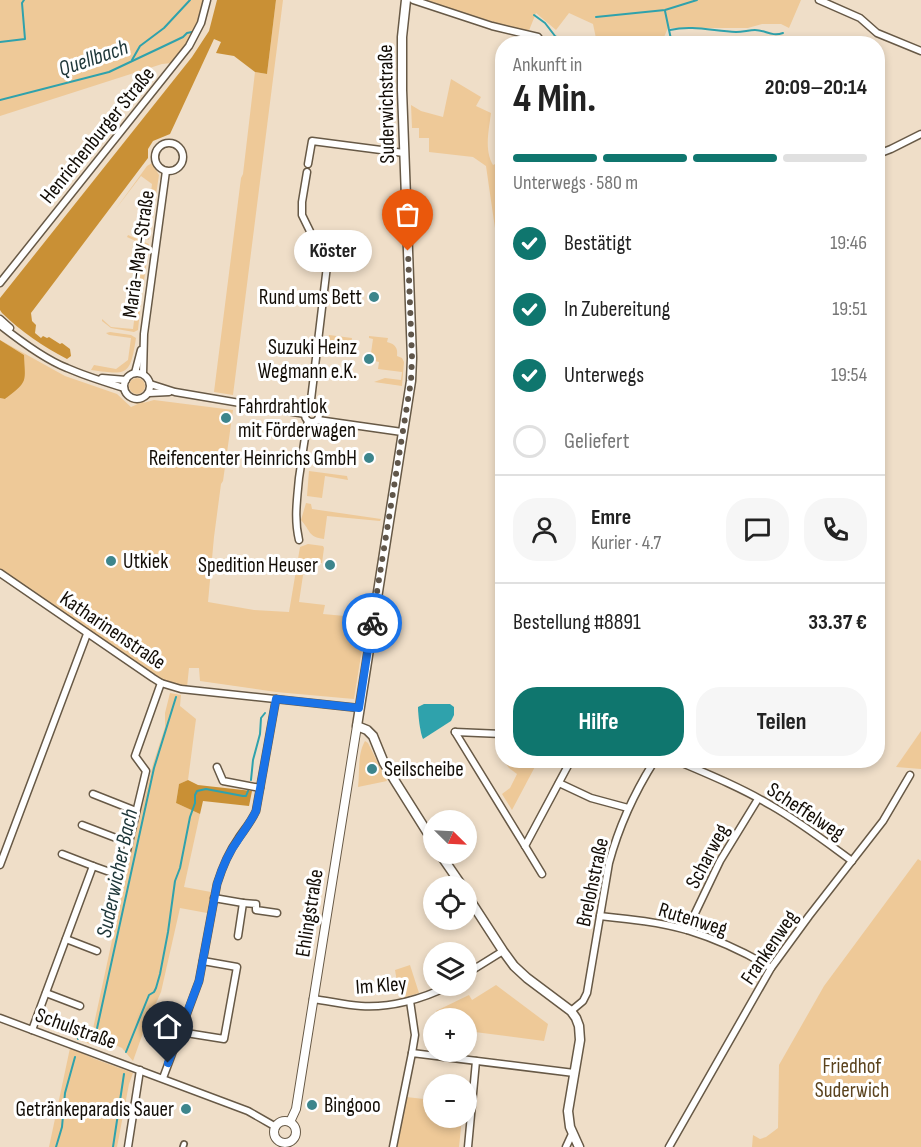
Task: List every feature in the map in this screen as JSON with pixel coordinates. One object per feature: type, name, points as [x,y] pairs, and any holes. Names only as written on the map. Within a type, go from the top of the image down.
[{"type":"main road","name":"Suderwichstraße","points":[[359,708],[411,381],[402,37],[406,0]]},
{"type":"main road","name":"Ehlingstraße","points":[[357,726],[359,708]]},
{"type":"main road","points":[[357,726],[367,730],[373,736],[384,763],[423,826]]},
{"type":"main road","points":[[477,911],[514,966],[571,1011],[576,1018],[580,1033],[568,1111],[572,1134],[579,1147]]},
{"type":"street","name":"Henrichenburger Straße","points":[[0,283],[189,46],[201,23],[207,0]]},
{"type":"street","points":[[413,0],[500,28],[534,36]]},
{"type":"street","points":[[819,0],[861,18],[877,33],[884,36]]},
{"type":"street","points":[[885,36],[921,51]]},
{"type":"street","points":[[885,151],[921,134]]},
{"type":"street","points":[[308,164],[312,141],[404,153]]},
{"type":"street","points":[[171,144],[181,151],[182,161],[176,169],[166,171],[158,166],[155,158],[162,145],[171,144]]},
{"type":"street","name":"Maria-May-Straße","points":[[135,373],[143,341],[166,171]]},
{"type":"street","points":[[298,540],[295,513],[308,422],[305,414],[310,408],[327,266],[302,215],[306,172]]},
{"type":"street","points":[[0,319],[28,345]]},
{"type":"street","points":[[0,325],[56,363],[124,388]]},
{"type":"street","name":"Maria-May-Straße","points":[[143,341],[143,374]]},
{"type":"street","points":[[149,393],[149,380],[143,374],[135,373],[126,380],[124,388],[127,395],[136,399],[141,399],[149,393],[175,392]]},
{"type":"street","points":[[88,375],[126,380]]},
{"type":"street","points":[[150,384],[175,392],[305,414]]},
{"type":"street","points":[[310,408],[318,411],[320,415],[318,420]]},
{"type":"street","points":[[308,422],[318,420],[402,432]]},
{"type":"street","name":"Katharinenstraße","points":[[0,573],[161,683],[181,689],[359,708]]},
{"type":"street","points":[[0,866],[87,634]]},
{"type":"street","points":[[62,854],[121,876],[146,771],[135,756],[161,683]]},
{"type":"street","points":[[163,1078],[199,981],[220,874],[238,838],[256,811],[276,699]]},
{"type":"street","name":"Ehlingstraße","points":[[276,1127],[274,1134],[280,1142],[287,1145],[291,1142],[295,1136],[295,1128],[290,1122],[296,1108],[357,726]]},
{"type":"street","points":[[495,734],[455,732],[542,874]]},
{"type":"street","points":[[217,767],[223,781],[260,788]]},
{"type":"street","points":[[525,846],[567,768]]},
{"type":"street","name":"Brelohstraße","points":[[571,1011],[583,1001],[587,993],[612,853],[628,808],[650,768]]},
{"type":"street","name":"Scheffelweg","points":[[694,768],[770,805],[812,831],[852,861]]},
{"type":"street","name":"Frankenweg","points":[[669,1147],[771,968],[884,821],[910,775]]},
{"type":"street","points":[[559,783],[591,798],[628,808]]},
{"type":"street","points":[[93,794],[136,811]]},
{"type":"street","name":"Scharweg","points":[[687,930],[720,861],[758,799]]},
{"type":"street","points":[[82,825],[129,843]]},
{"type":"street","points":[[32,1030],[93,866]]},
{"type":"street","points":[[214,898],[256,904],[256,910],[277,913]]},
{"type":"street","points":[[238,936],[243,903]]},
{"type":"street","name":"Rutenweg","points":[[600,916],[649,922],[687,930],[748,955],[771,968]]},
{"type":"street","points":[[66,939],[96,951]]},
{"type":"street","points":[[477,967],[503,951]]},
{"type":"street","points":[[180,1032],[224,1039],[237,967],[203,961]]},
{"type":"street","points":[[46,993],[80,1006]]},
{"type":"street","name":"Im Kley","points":[[313,999],[363,1006],[410,1001],[423,996]]},
{"type":"street","points":[[393,1147],[415,1035],[410,1001]]},
{"type":"street","name":"Schulstraße","points":[[0,1018],[248,1111],[276,1127]]},
{"type":"street","points":[[412,1053],[423,1054]]},
{"type":"street","points":[[477,1061],[574,1073]]},
{"type":"street","points":[[468,1147],[476,1062]]},
{"type":"street","points":[[128,1147],[140,1070]]},
{"type":"street","points":[[276,1127],[279,1123],[290,1122]]},
{"type":"street","points":[[566,1147],[572,1134]]},
{"type":"green space","points":[[0,0],[204,0],[189,42],[172,63],[162,64],[0,116]]},
{"type":"green space","points":[[276,0],[283,0],[233,395],[214,392],[255,72],[267,74]]},
{"type":"green space","points":[[424,0],[801,0],[789,28],[781,24],[762,24],[748,28],[668,28],[664,36],[596,36],[593,24],[569,13],[556,30],[536,13],[528,33]]},
{"type":"green space","points":[[451,79],[481,97],[476,106],[491,113],[488,139],[490,159],[493,165],[495,164],[495,228],[486,166],[473,157],[429,152],[429,138],[419,138],[419,128],[412,128],[411,105],[421,111],[443,117]]},
{"type":"green space","points":[[152,163],[159,175],[149,240],[132,230],[146,235],[152,184],[141,176],[115,210],[147,166]]},
{"type":"green space","points":[[128,235],[149,244],[143,288],[139,286],[144,245],[127,237]]},
{"type":"green space","points":[[138,290],[142,292],[138,330],[134,332],[111,328],[102,321],[102,319],[111,327],[133,329]]},
{"type":"green space","points":[[106,333],[136,338],[129,366],[120,372],[91,370],[94,365],[116,369],[128,360],[131,338]]},
{"type":"green space","points":[[329,335],[352,338],[349,357],[326,354]]},
{"type":"green space","points":[[369,336],[388,338],[387,342],[396,347],[397,356],[404,362],[402,386],[374,382],[385,378],[401,380],[402,372],[378,369],[379,362],[370,360],[373,339]]},
{"type":"green space","points":[[0,340],[65,376],[117,394],[131,407],[138,404],[127,400],[120,390],[134,402],[152,395],[143,403],[154,400],[233,410],[214,537],[208,602],[254,610],[289,612],[300,547],[308,544],[323,546],[322,563],[305,562],[299,602],[325,605],[323,614],[367,618],[354,699],[276,692],[200,681],[199,668],[189,668],[187,687],[160,680],[0,570],[0,398],[6,399],[24,363],[24,355]]},
{"type":"green space","points":[[134,378],[140,378],[145,386],[143,392],[134,394],[129,389],[129,383]]},
{"type":"green space","points":[[309,471],[347,476],[348,480],[325,476],[322,498],[307,496]]},
{"type":"green space","points":[[306,503],[311,504],[312,509],[381,519],[380,521],[327,516],[324,539],[319,538],[312,535],[301,520]]},
{"type":"green space","points":[[170,693],[181,695],[180,706],[196,719],[188,780],[179,784],[176,803],[200,814],[184,887],[211,892],[207,913],[180,908],[161,992],[133,1061],[122,1048],[99,1038],[92,1045],[72,1037],[74,1033],[91,1038],[136,829],[165,727],[165,713]]},
{"type":"green space","points":[[921,731],[921,769],[896,767]]},
{"type":"green space","points":[[365,741],[387,781],[358,787],[360,758]]},
{"type":"green space","points":[[509,768],[534,768],[512,810],[502,794],[510,788],[517,774]]},
{"type":"green space","name":"Friedhof Suderwich","points":[[918,859],[921,861],[921,1147],[752,1147],[753,1135],[760,1139],[778,1128],[779,1065],[824,986]]},
{"type":"green space","points":[[410,965],[419,993],[400,999],[395,970]]},
{"type":"green space","points":[[496,985],[548,1024],[544,1041],[477,1032],[477,1008],[442,1008],[467,996],[472,1000]]},
{"type":"green space","points":[[70,1048],[133,1073],[117,1147],[49,1147]]},
{"type":"green space","points":[[406,1097],[423,1099],[423,1128],[461,1128],[459,1147],[396,1147]]},
{"type":"shaded area","points":[[217,0],[276,0],[267,74],[255,72],[234,56],[216,53],[221,42],[214,39],[170,134],[153,141],[148,149],[148,158],[31,313],[32,321],[36,325],[35,333],[41,338],[49,337],[70,349],[71,356],[67,359],[33,338],[2,313],[0,298],[192,57],[209,31]]},
{"type":"shaded area","points":[[0,340],[24,355],[24,380],[5,399],[0,398]]},
{"type":"shaded area","points":[[188,780],[198,785],[252,791],[249,806],[203,801],[200,814],[176,803],[179,784]]},
{"type":"water","points":[[424,704],[450,704],[454,707],[454,715],[451,721],[423,739],[418,707]]},
{"type":"waterway","points":[[0,42],[25,39],[22,3],[24,0]]},
{"type":"waterway","points":[[132,60],[140,46],[164,28],[190,0]]},
{"type":"waterway","points":[[596,17],[665,10],[697,0]]},
{"type":"waterway","points":[[665,11],[670,36]]},
{"type":"waterway","points":[[534,15],[545,23],[555,36]]},
{"type":"waterway","points":[[670,30],[694,28],[783,33]]},
{"type":"waterway","name":"Quellbach","points":[[0,100],[109,72],[192,32]]},
{"type":"waterway","name":"Suderwicher Bach","points":[[78,1039],[79,1037],[92,1042],[96,1033],[154,768],[176,697]]},
{"type":"waterway","name":"Suderwicher Bach","points":[[251,780],[261,718],[265,713]]},
{"type":"waterway","name":"Suderwicher Bach","points":[[126,1052],[149,995],[156,988],[160,974],[175,881],[180,868],[195,795],[197,791],[206,789],[243,796],[246,796],[248,791]]},
{"type":"waterway","name":"Suderwicher Bach","points":[[56,1147],[62,1127],[65,1093],[75,1057]]},
{"type":"waterway","name":"Suderwicher Bach","points":[[113,1147],[124,1074]]},
{"type":"way so far","points":[[372,623],[411,381],[408,251]]},
{"type":"place","name":"Köster","points":[[408,251]]},
{"type":"place","name":"Rund ums Bett","points":[[374,297]]},
{"type":"place","name":"Suzuki Heinz Wegmann e.K.","points":[[369,359]]},
{"type":"place","name":"Fahrdrahtlok mit Förderwagen","points":[[226,418]]},
{"type":"place","name":"Reifencenter Heinrichs GmbH","points":[[369,458]]},
{"type":"place","name":"Utkiek","points":[[111,561]]},
{"type":"place","name":"Spedition Heuser","points":[[330,565]]},
{"type":"place","name":"Seilscheibe","points":[[372,769]]},
{"type":"place","name":"Bingooo","points":[[312,1105]]},
{"type":"place","name":"Getränkeparadis Sauer","points":[[186,1109]]},
{"type":"route","points":[[168,1063],[199,981],[220,874],[231,850],[256,811],[276,699],[359,708],[372,623]]}]
